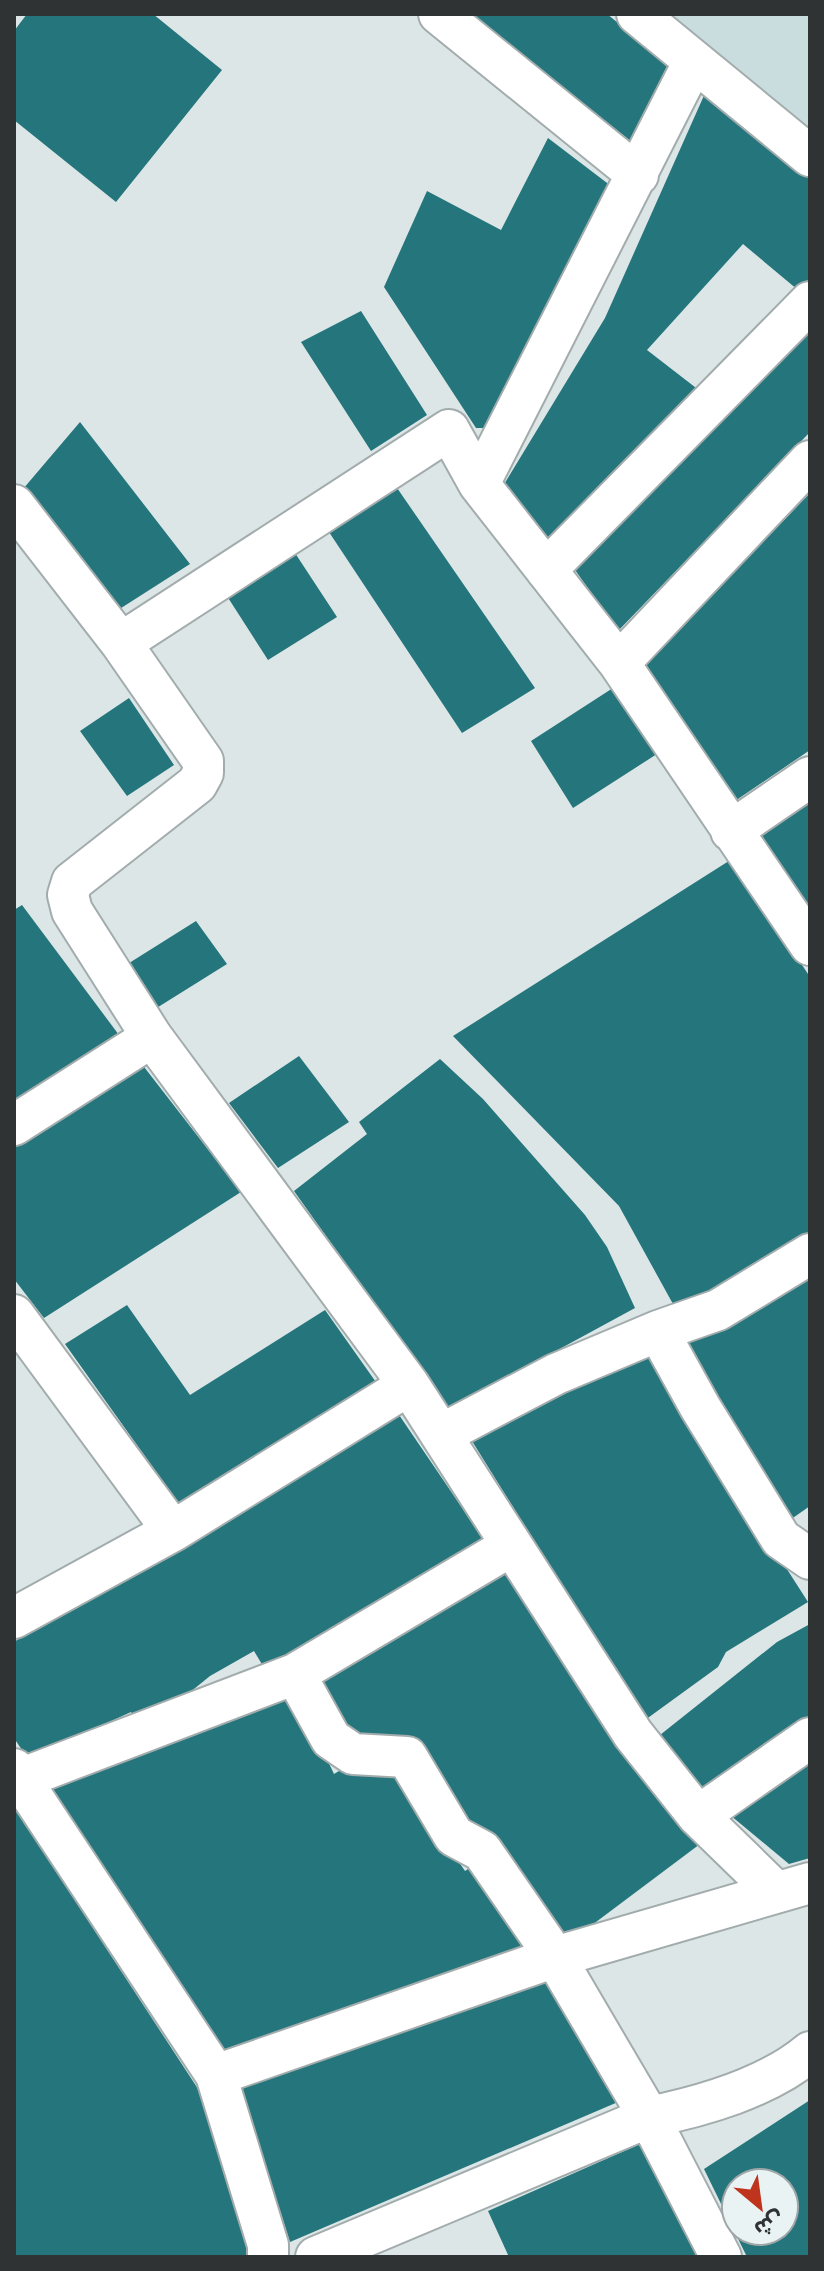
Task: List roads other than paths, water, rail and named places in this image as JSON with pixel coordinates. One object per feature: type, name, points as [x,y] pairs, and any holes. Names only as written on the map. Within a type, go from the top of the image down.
[{"type":"street","points":[[439,14],[638,175]]},
{"type":"street","points":[[637,14],[810,156]]},
{"type":"street","points":[[479,484],[694,61]]},
{"type":"street","points":[[546,570],[810,302]]},
{"type":"street","points":[[121,643],[449,430],[479,484],[619,663],[810,945]]},
{"type":"street","points":[[619,663],[810,461]]},
{"type":"street","points":[[14,505],[121,643],[203,761],[203,773],[197,784],[72,882],[68,895],[72,911],[152,1037],[409,1385],[633,1734],[698,1816],[793,1887]]},
{"type":"street","points":[[731,831],[810,777]]},
{"type":"street","points":[[14,1125],[152,1037]]},
{"type":"street","points":[[442,1434],[556,1374],[658,1331],[718,1310],[810,1254]]},
{"type":"street","points":[[14,1315],[173,1531]]},
{"type":"street","points":[[658,1331],[700,1407],[800,1539]]},
{"type":"street","points":[[14,1618],[173,1531],[409,1385]]},
{"type":"street","points":[[268,2257],[268,2245],[216,2075],[17,1774],[295,1674],[511,1546]]},
{"type":"street","points":[[295,1674],[331,1739],[353,1754],[407,1757],[454,1836],[482,1851],[555,1957],[649,2117],[721,2257]]},
{"type":"street","points":[[698,1816],[810,1738]]},
{"type":"street","points":[[216,2075],[555,1957],[793,1887]]},
{"type":"street","points":[[316,2257],[649,2117],[703,2105],[796,2064],[810,2052]]}]
